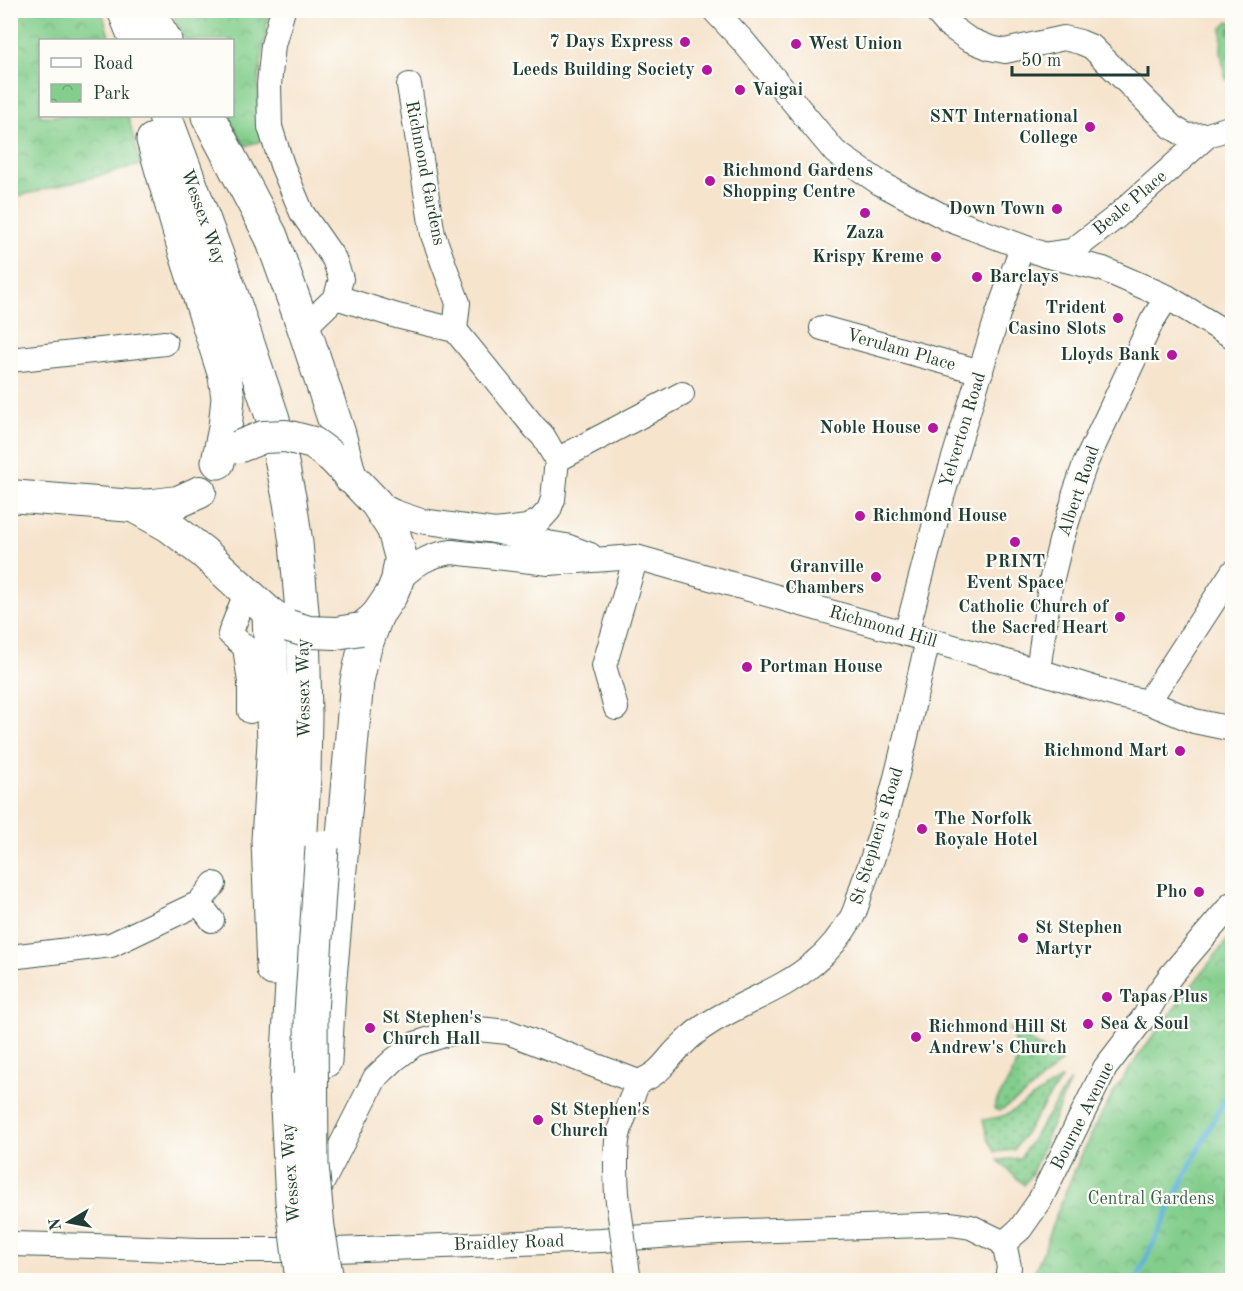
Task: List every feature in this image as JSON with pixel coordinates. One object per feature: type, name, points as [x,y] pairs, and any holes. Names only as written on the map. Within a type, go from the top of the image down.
[{"type":"highway","points":[[119,10],[126,39]]},
{"type":"highway","points":[[124,10],[136,39]]},
{"type":"highway","points":[[147,10],[159,39]]},
{"type":"highway","points":[[147,10],[164,39]]},
{"type":"highway","points":[[146,117],[185,251],[225,376],[228,398],[225,428],[228,455]]},
{"type":"highway","name":"Wessex Way","points":[[165,117],[230,290],[273,419],[296,543],[303,635],[304,777],[321,848],[286,1088],[292,1201],[307,1265]]},
{"type":"highway","name":"Wessex Way","points":[[188,117],[231,226],[275,351],[302,451],[318,550],[326,668],[327,762],[311,1013],[312,1165],[318,1228],[327,1281]]},
{"type":"highway","points":[[209,117],[271,236],[339,434],[341,467]]},
{"type":"highway","points":[[268,611],[274,742],[268,840],[274,972],[286,1088]]},
{"type":"highway","points":[[321,848],[369,623]]},
{"type":"main road","points":[[10,496],[134,506],[178,502],[200,492],[228,455],[263,437],[286,436],[313,443],[376,502],[393,529],[401,558],[397,581],[391,596],[369,623],[336,633],[309,632],[268,611],[203,552],[169,526],[134,506]]},
{"type":"main road","points":[[200,492],[196,519],[203,552]]},
{"type":"street","points":[[283,10],[273,45],[269,85],[270,127],[282,165],[302,213],[334,259],[341,279],[336,297],[304,328]]},
{"type":"street","points":[[714,10],[742,40],[807,129],[880,183],[1019,255],[1045,255],[1103,269],[1167,297],[1230,335]]},
{"type":"street","points":[[934,10],[947,24],[968,39],[990,48],[1005,51],[1064,38],[1080,42],[1092,47],[1172,127],[1187,136],[1226,128]]},
{"type":"street","name":"Richmond Gardens","points":[[409,85],[433,235],[458,303],[455,330]]},
{"type":"street","name":"Beale Place","points":[[1045,255],[1072,251],[1226,128]]},
{"type":"street","name":"Yelverton Road","points":[[917,637],[942,497],[998,314],[1019,255]]},
{"type":"street","points":[[336,297],[397,316],[455,330],[543,436],[556,460],[553,499],[549,510],[540,520],[527,527],[495,531]]},
{"type":"street","name":"Albert Road","points":[[1038,671],[1050,586],[1074,496],[1085,465],[1152,321],[1167,297]]},
{"type":"street","name":"Verulam Place","points":[[822,328],[981,372]]},
{"type":"street","points":[[10,360],[165,343]]},
{"type":"street","points":[[556,460],[682,394]]},
{"type":"street","name":"Richmond Hill","points":[[376,502],[394,512],[421,522],[495,531],[566,546],[601,559]]},
{"type":"street","name":"Richmond Hill","points":[[397,581],[426,558],[452,552],[549,562],[636,556],[1119,696],[1148,702],[1194,721],[1233,729]]},
{"type":"street","points":[[616,708],[604,666],[636,556]]},
{"type":"street","points":[[1148,702],[1229,579]]},
{"type":"street","points":[[250,711],[250,682],[245,647],[230,634],[268,611]]},
{"type":"street","name":"St Stephen's Road","points":[[638,1082],[659,1071],[682,1045],[710,1022],[793,980],[814,963],[839,937],[853,915],[873,859],[891,795],[917,637]]},
{"type":"street","points":[[10,957],[111,945],[205,912],[214,884]]},
{"type":"street","name":"Bourne Avenue","points":[[1004,1243],[1020,1229],[1039,1202],[1105,1068],[1172,974],[1233,904]]},
{"type":"street","points":[[307,1265],[309,1222],[314,1199],[375,1078],[416,1044],[447,1034],[478,1029],[508,1032],[638,1082],[617,1139],[615,1171],[628,1277]]},
{"type":"street","name":"Braidley Road","points":[[10,1244],[198,1250],[307,1265],[719,1232],[951,1224],[971,1227],[1004,1243]]},
{"type":"street","points":[[1004,1243],[1009,1267],[1007,1281]]},
{"type":"green space","points":[[11,10],[102,11],[110,39],[39,39],[39,117],[128,117],[141,165],[11,198]]},
{"type":"green space","points":[[171,11],[269,11],[258,85],[261,141],[245,146],[228,117],[234,117],[234,39],[185,39]]},
{"type":"green space","points":[[1228,21],[1232,22],[1232,89],[1225,76],[1221,51],[1222,28]]},
{"type":"green space","name":"Central Gardens","points":[[1232,934],[1232,1265],[1226,1280],[1031,1280],[1078,1162],[1116,1089],[1149,1041]]},
{"type":"green space","points":[[1009,1028],[1062,1061],[1026,1094],[1000,1111],[994,1109],[995,1104],[1012,1074],[1017,1056]]},
{"type":"green space","points":[[1062,1078],[1014,1150],[995,1152],[988,1139],[983,1120],[1008,1114]]},
{"type":"green space","points":[[1070,1081],[1032,1173],[1024,1185],[998,1160],[1020,1158]]},
{"type":"waterway","points":[[1136,1280],[1190,1166],[1232,1085]]},
{"type":"place","name":"7 Days Express","points":[[685,42]]},
{"type":"place","name":"West Union","points":[[796,44]]},
{"type":"place","name":"Leeds Building Society","points":[[707,70]]},
{"type":"place","name":"Vaigai","points":[[740,90]]},
{"type":"place","name":"SNT International College","points":[[1090,127]]},
{"type":"place","name":"Richmond Gardens Shopping Centre","points":[[710,181]]},
{"type":"place","name":"Down Town","points":[[1057,209]]},
{"type":"place","name":"Zaza","points":[[865,213]]},
{"type":"place","name":"Krispy Kreme","points":[[936,257]]},
{"type":"place","name":"Barclays","points":[[977,277]]},
{"type":"place","name":"Trident Casino Slots","points":[[1118,318]]},
{"type":"place","name":"Lloyds Bank","points":[[1172,355]]},
{"type":"place","name":"Noble House","points":[[933,428]]},
{"type":"place","name":"Richmond House","points":[[860,516]]},
{"type":"place","name":"PRINT Event Space","points":[[1015,542]]},
{"type":"place","name":"Granville Chambers","points":[[876,577]]},
{"type":"place","name":"Catholic Church of the Sacred Heart","points":[[1120,617]]},
{"type":"place","name":"Portman House","points":[[747,667]]},
{"type":"place","name":"Richmond Mart","points":[[1180,751]]},
{"type":"place","name":"The Norfolk Royale Hotel","points":[[922,829]]},
{"type":"place","name":"Pho","points":[[1199,892]]},
{"type":"place","name":"St Stephen Martyr","points":[[1023,938]]},
{"type":"place","name":"Tapas Plus","points":[[1107,997]]},
{"type":"place","name":"Sea & Soul","points":[[1088,1024]]},
{"type":"place","name":"St Stephen's Church Hall","points":[[370,1028]]},
{"type":"place","name":"Richmond Hill St Andrew's Church","points":[[916,1037]]},
{"type":"place","name":"St Stephen's Church","points":[[538,1120]]}]
